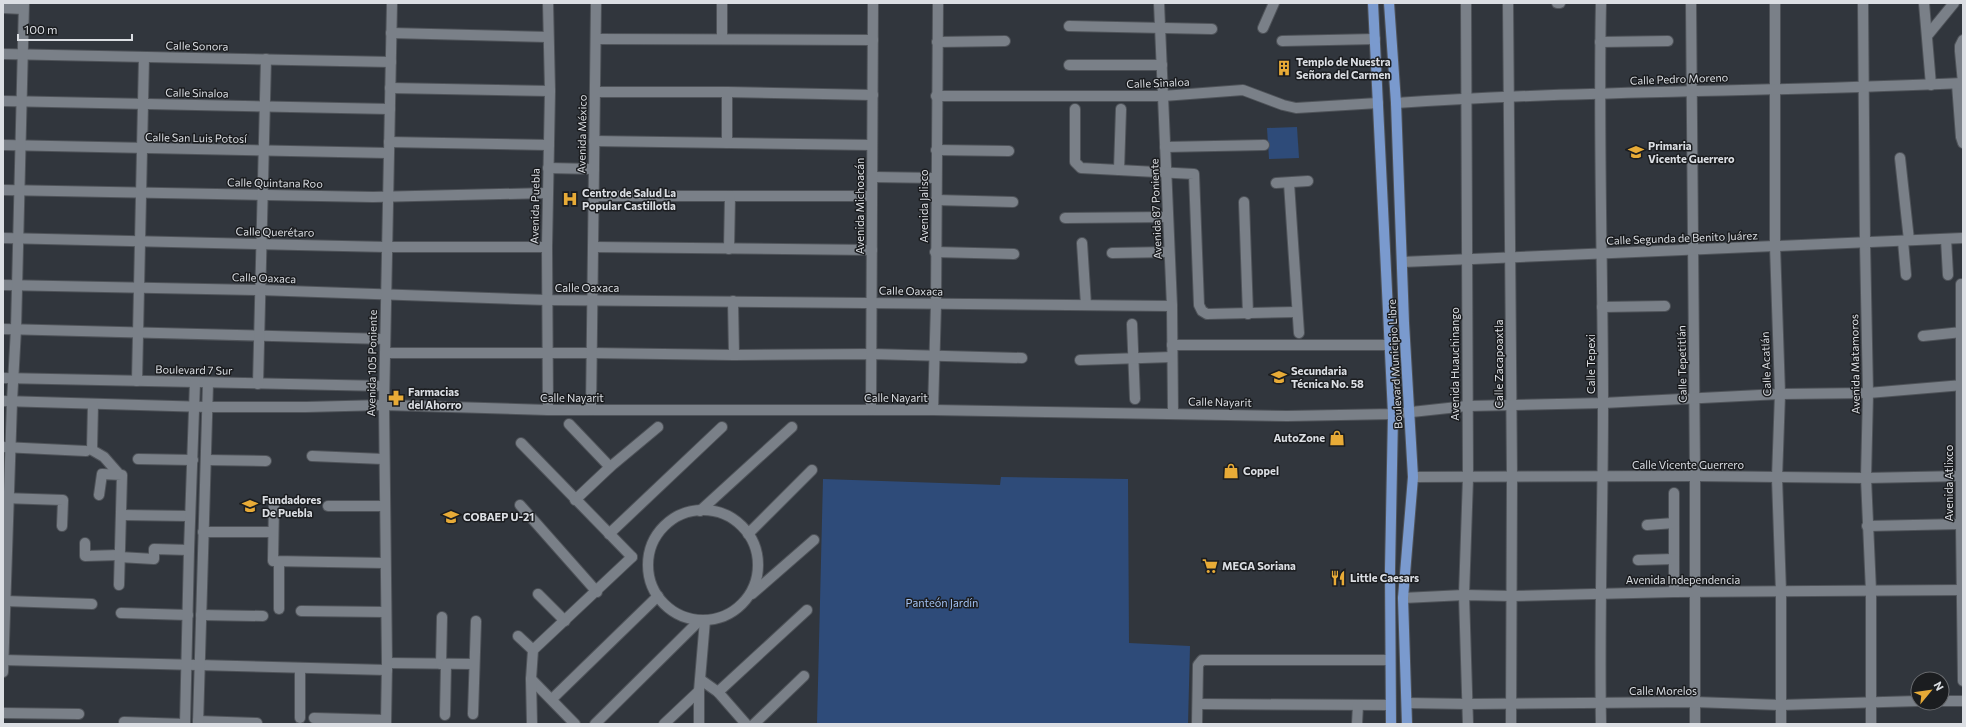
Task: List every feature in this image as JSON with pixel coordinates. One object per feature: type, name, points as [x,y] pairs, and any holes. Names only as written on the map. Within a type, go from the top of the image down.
[{"type":"main road","name":"Boulevard Municipio Libre","points":[[1373,3],[1393,414],[1390,724]]},
{"type":"main road","name":"Boulevard Municipio Libre","points":[[1389,3],[1396,103],[1402,262],[1413,477],[1403,598],[1407,724]]},
{"type":"street","name":"Avenida 105 Poniente","points":[[386,722],[387,667],[383,459],[385,294],[392,3]]},
{"type":"street","name":"Avenida Puebla","points":[[548,3],[550,91],[547,193],[548,410]]},
{"type":"street","name":"Avenida México","points":[[591,410],[596,3]]},
{"type":"street","points":[[722,3],[722,39]]},
{"type":"street","name":"Avenida Michoacán","points":[[871,410],[873,3]]},
{"type":"street","name":"Avenida Jalisco","points":[[933,410],[936,304],[936,96],[938,3]]},
{"type":"street","name":"Avenida 87 Poniente","points":[[1159,3],[1172,306],[1173,414]]},
{"type":"street","points":[[1263,28],[1274,3]]},
{"type":"street","name":"Avenida Huauchinango","points":[[1466,3],[1465,98],[1468,478],[1464,595],[1468,724]]},
{"type":"street","name":"Calle Zacapoaxtla","points":[[1508,3],[1510,97],[1512,478],[1511,724]]},
{"type":"street","name":"Calle Tepexi","points":[[1601,3],[1599,94],[1603,254],[1602,724]]},
{"type":"street","name":"Calle Tepetitlán","points":[[1691,3],[1695,476],[1695,724]]},
{"type":"street","name":"Calle Acatlán","points":[[1775,3],[1775,246],[1780,394],[1777,478],[1781,724]]},
{"type":"street","name":"Avenida Matamoros","points":[[1863,3],[1868,393],[1866,478],[1871,591],[1871,724]]},
{"type":"street","points":[[1924,3],[1931,85]]},
{"type":"street","points":[[1927,36],[1954,3]]},
{"type":"street","points":[[3,8],[24,6],[16,330],[8,378],[7,401],[3,672]]},
{"type":"street","points":[[1069,26],[1212,29]]},
{"type":"street","points":[[392,33],[548,37]]},
{"type":"street","points":[[596,39],[873,40]]},
{"type":"street","points":[[1282,40],[1375,39]]},
{"type":"street","points":[[1963,40],[1960,46],[1961,137],[1963,143]]},
{"type":"street","points":[[937,42],[1005,41]]},
{"type":"street","points":[[1600,42],[1668,41]]},
{"type":"street","name":"Calle Sonora","points":[[3,54],[391,62]]},
{"type":"street","points":[[137,381],[144,57]]},
{"type":"street","points":[[258,384],[266,60]]},
{"type":"street","points":[[1069,65],[1162,66]]},
{"type":"street","name":"Calle Pedro Moreno","points":[[1396,103],[1465,98],[1961,84]]},
{"type":"street","points":[[390,88],[550,91]]},
{"type":"street","name":"Calle Sinaloa","points":[[936,96],[1163,96],[1243,90],[1283,105],[1296,108],[1378,103]]},
{"type":"street","points":[[595,92],[726,92],[873,95]]},
{"type":"street","points":[[726,92],[727,143]]},
{"type":"street","name":"Calle Sinaloa","points":[[3,101],[390,109]]},
{"type":"street","points":[[1076,109],[1075,162],[1081,168],[1194,174],[1199,304],[1202,311],[1207,314],[1297,312]]},
{"type":"street","points":[[1119,170],[1121,109]]},
{"type":"street","points":[[594,141],[872,145]]},
{"type":"street","points":[[389,142],[549,145]]},
{"type":"street","name":"Calle San Luis Potosí","points":[[3,145],[388,153]]},
{"type":"street","points":[[1165,147],[1264,145]]},
{"type":"street","points":[[936,150],[1009,151]]},
{"type":"street","points":[[1900,158],[1906,240],[1906,275]]},
{"type":"street","points":[[548,168],[594,170]]},
{"type":"street","points":[[872,178],[936,178]]},
{"type":"street","points":[[1276,183],[1308,181]]},
{"type":"street","points":[[1289,183],[1299,333]]},
{"type":"street","name":"Calle Quintana Roo","points":[[3,190],[387,197],[547,193]]},
{"type":"street","points":[[594,196],[872,196]]},
{"type":"street","points":[[729,249],[730,196]]},
{"type":"street","points":[[936,200],[1014,202]]},
{"type":"street","points":[[1244,202],[1248,314]]},
{"type":"street","points":[[1065,218],[1168,216]]},
{"type":"street","name":"Calle Querétaro","points":[[3,238],[387,247],[547,247]]},
{"type":"street","name":"Calle Segunda de Benito Juárez","points":[[1402,262],[1963,238]]},
{"type":"street","points":[[1946,239],[1948,275]]},
{"type":"street","points":[[1082,243],[1086,305]]},
{"type":"street","points":[[593,247],[872,250]]},
{"type":"street","points":[[935,252],[1014,254]]},
{"type":"street","points":[[1112,253],[1169,252]]},
{"type":"street","name":"Avenida Atlixco","points":[[1961,284],[1963,385],[1961,524],[1963,682]]},
{"type":"street","name":"Calle Oaxaca","points":[[3,285],[260,290],[547,300],[1172,306]]},
{"type":"street","points":[[733,301],[734,355]]},
{"type":"street","points":[[1602,307],[1665,306]]},
{"type":"street","points":[[1132,324],[1135,399]]},
{"type":"street","points":[[3,329],[385,339]]},
{"type":"street","points":[[1923,336],[1962,332]]},
{"type":"street","points":[[1172,345],[1389,345]]},
{"type":"street","points":[[385,353],[734,355],[872,354],[1022,358]]},
{"type":"street","points":[[1080,360],[1172,357]]},
{"type":"street","name":"Boulevard 7 Sur","points":[[8,378],[384,386]]},
{"type":"street","points":[[124,722],[185,724],[195,382]]},
{"type":"street","points":[[208,383],[198,723],[257,723]]},
{"type":"street","name":"Calle Nayarit","points":[[384,405],[548,410],[933,410],[1287,416],[1393,414],[1467,406],[1603,403],[1780,394],[1868,393],[1963,385]]},
{"type":"street","points":[[7,401],[207,407],[384,405]]},
{"type":"street","points":[[93,404],[92,450],[104,457],[120,474],[121,515],[119,585]]},
{"type":"street","points":[[569,424],[610,467]]},
{"type":"street","points":[[575,500],[610,467],[658,427]]},
{"type":"street","points":[[609,534],[722,427]]},
{"type":"street","points":[[700,511],[792,427]]},
{"type":"street","points":[[521,443],[632,557],[649,560]]},
{"type":"street","points":[[7,447],[86,450]]},
{"type":"street","points":[[312,456],[383,459]]},
{"type":"street","points":[[138,459],[193,460]]},
{"type":"street","points":[[206,460],[266,461]]},
{"type":"street","points":[[748,534],[812,470]]},
{"type":"street","points":[[99,495],[102,474],[120,474]]},
{"type":"street","name":"Calle Vicente Guerrero","points":[[1413,477],[1512,478],[1695,476],[1866,478],[1962,476]]},
{"type":"street","points":[[192,486],[205,487]]},
{"type":"street","points":[[1674,493],[1674,592]]},
{"type":"street","points":[[6,498],[63,500],[62,526]]},
{"type":"street","points":[[274,503],[273,532],[279,609]]},
{"type":"street","points":[[520,505],[597,592]]},
{"type":"street","points":[[328,506],[385,506]]},
{"type":"street","points":[[748,597],[758,572],[758,559],[748,534],[734,520],[717,512],[700,511],[680,516],[668,523],[659,534],[652,546],[649,560],[650,578],[658,596],[672,610],[690,619],[702,620],[718,618],[729,614],[740,607],[748,597],[814,540]]},
{"type":"street","points":[[121,515],[190,516]]},
{"type":"street","points":[[1647,525],[1674,523]]},
{"type":"street","points":[[1867,526],[1961,524]]},
{"type":"street","points":[[203,532],[273,532]]},
{"type":"street","points":[[85,543],[84,554],[86,556],[119,556],[154,559],[154,549],[189,550]]},
{"type":"street","points":[[532,724],[531,679],[533,650],[597,592],[632,557]]},
{"type":"street","points":[[1638,560],[1674,559]]},
{"type":"street","points":[[276,562],[385,563]]},
{"type":"street","points":[[188,588],[202,589]]},
{"type":"street","name":"Avenida Independencia","points":[[1403,598],[1464,595],[1512,596],[1602,593],[1962,590]]},
{"type":"street","points":[[538,594],[565,621]]},
{"type":"street","points":[[552,699],[658,596]]},
{"type":"street","points":[[4,608],[92,604]]},
{"type":"street","points":[[718,692],[807,610]]},
{"type":"street","points":[[301,611],[386,612]]},
{"type":"street","points":[[121,613],[188,615]]},
{"type":"street","points":[[201,615],[263,616]]},
{"type":"street","points":[[442,617],[445,715]]},
{"type":"street","points":[[699,724],[702,620]]},
{"type":"street","points":[[595,724],[702,620]]},
{"type":"street","points":[[473,714],[476,621]]},
{"type":"street","points":[[518,636],[533,650]]},
{"type":"street","points":[[3,660],[300,668],[474,664]]},
{"type":"street","points":[[1197,724],[1200,662],[1202,660],[1390,660]]},
{"type":"street","points":[[300,668],[300,718]]},
{"type":"street","points":[[754,724],[804,676]]},
{"type":"street","points":[[531,679],[575,724]]},
{"type":"street","points":[[701,680],[718,692],[746,724]]},
{"type":"street","points":[[664,724],[699,691]]},
{"type":"street","name":"Calle Morelos","points":[[1407,703],[1510,704],[1695,702],[1781,705],[1871,701],[1910,701]]},
{"type":"street","points":[[1950,701],[1963,701]]},
{"type":"street","points":[[1198,704],[1390,705]]},
{"type":"street","points":[[1357,724],[1358,705]]},
{"type":"street","points":[[3,712],[79,714]]},
{"type":"street","points":[[314,718],[386,722]]},
{"type":"green space","points":[[1297,127],[1299,158],[1269,159],[1267,128]]},
{"type":"green space","name":"Panteón Jardín","points":[[1001,477],[1128,479],[1129,643],[1190,646],[1188,724],[817,724],[823,479],[1000,485]]},
{"type":"place","name":"Templo de Nuestra Señora del Carmen","points":[[1284,68]]},
{"type":"place","name":"Primaria Vicente Guerrero","points":[[1636,152]]},
{"type":"place","name":"Centro de Salud La Popular Castillotla","points":[[570,199]]},
{"type":"place","name":"Secundaria Técnica No. 58","points":[[1279,377]]},
{"type":"place","name":"Farmacias del Ahorro","points":[[396,398]]},
{"type":"place","name":"AutoZone","points":[[1337,438]]},
{"type":"place","name":"Coppel","points":[[1231,471]]},
{"type":"place","name":"Fundadores De Puebla","points":[[250,506]]},
{"type":"place","name":"COBAEP U-21","points":[[451,517]]},
{"type":"place","name":"MEGA Soriana","points":[[1210,566]]},
{"type":"place","name":"Little Caesars","points":[[1338,578]]}]
